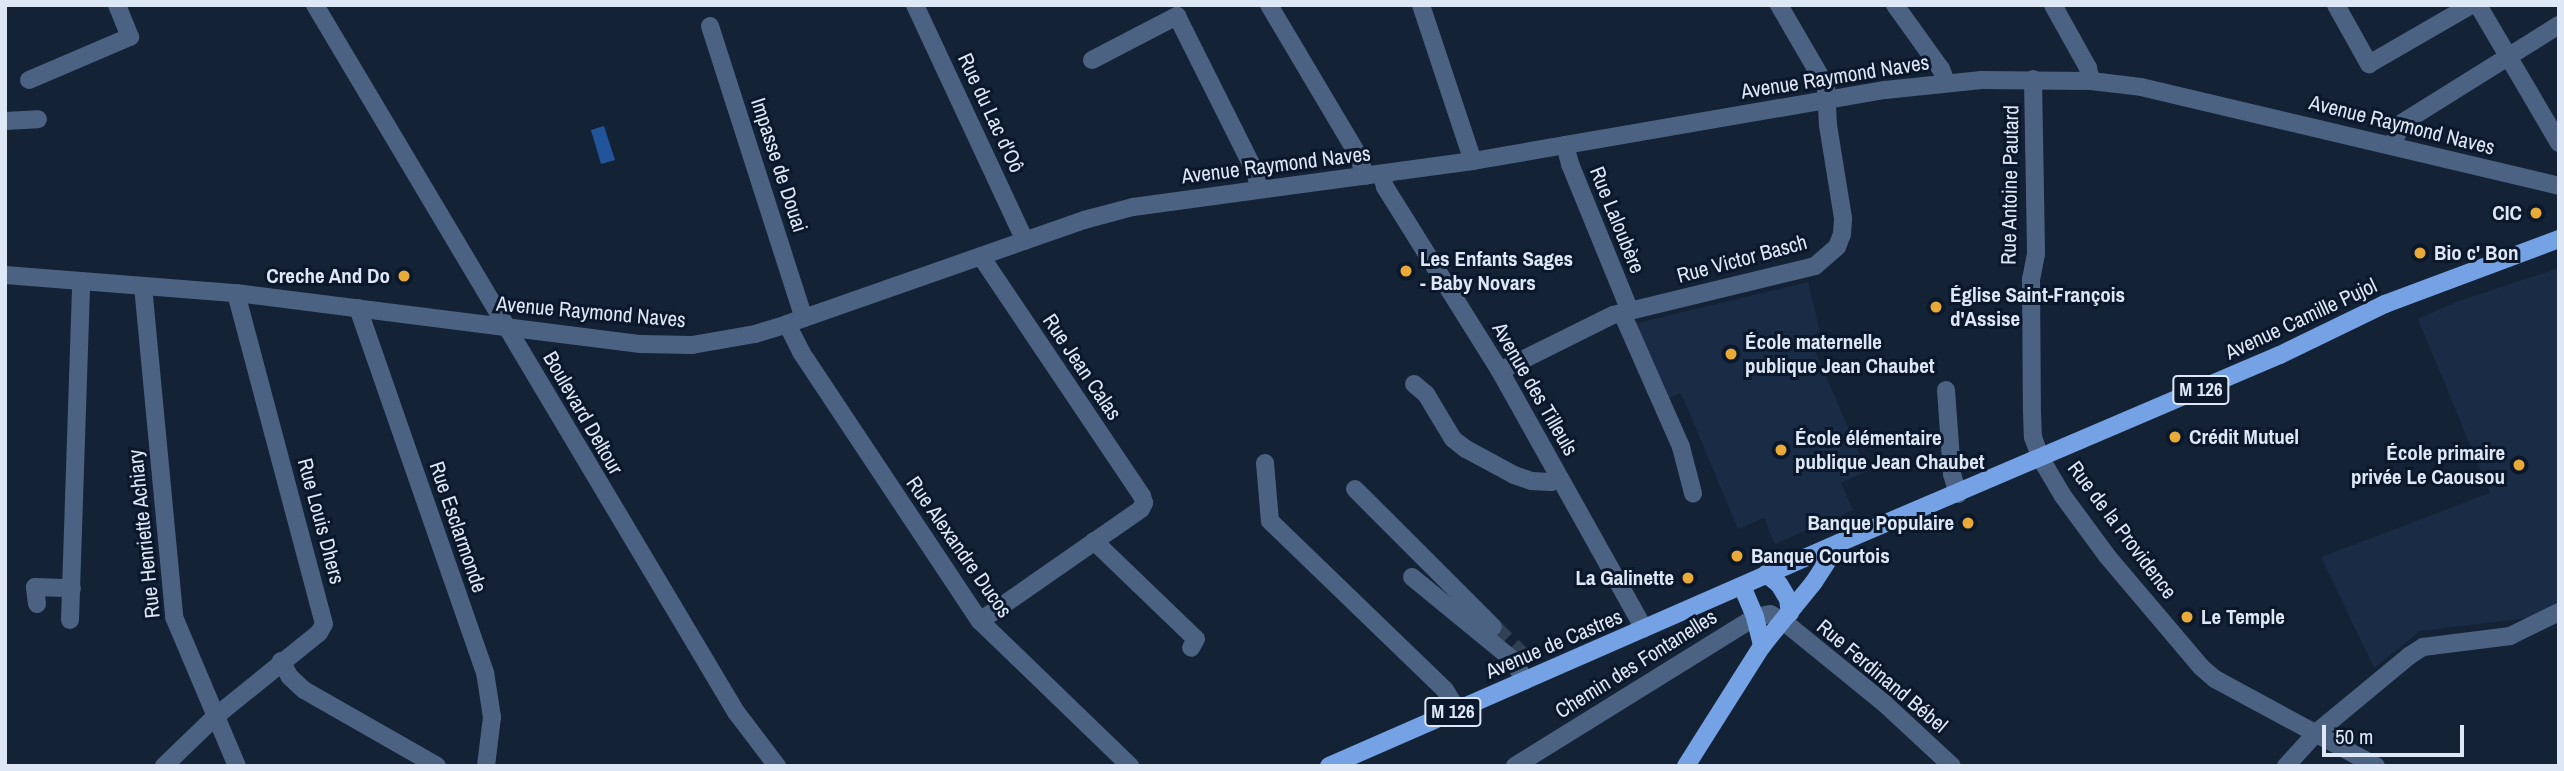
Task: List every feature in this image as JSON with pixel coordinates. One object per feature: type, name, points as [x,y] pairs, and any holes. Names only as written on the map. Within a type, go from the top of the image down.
[{"type":"main road","name":"Avenue Camille Pujol","points":[[1755,580],[2280,355],[2411,293],[2559,239]]},
{"type":"main road","points":[[1686,766],[1762,646],[1839,543]]},
{"type":"main road","name":"Avenue de Castres","points":[[1329,766],[1755,580]]},
{"type":"main road","points":[[1762,646],[1755,617],[1755,580],[1779,584],[1788,599],[1786,617]]},
{"type":"street","points":[[29,80],[131,37],[117,5]]},
{"type":"street","name":"Boulevard Deltour","points":[[315,5],[736,712],[777,766]]},
{"type":"street","name":"Rue du Lac d'Oô","points":[[915,5],[1025,242]]},
{"type":"street","name":"Avenue des Tilleuls","points":[[1269,5],[1355,150],[1385,187],[1500,371],[1644,629]]},
{"type":"street","points":[[1421,5],[1473,161]]},
{"type":"street","name":"Rue Victor Basch","points":[[1500,371],[1626,312],[1795,272],[1815,266],[1828,257],[1843,234],[1843,218],[1826,86],[1779,5]]},
{"type":"street","points":[[1895,5],[1941,69],[1945,82]]},
{"type":"street","points":[[2053,5],[2088,68],[2091,81]]},
{"type":"street","points":[[2336,5],[2370,64],[2471,5]]},
{"type":"street","points":[[2479,5],[2559,143]]},
{"type":"street","points":[[1092,60],[1177,16],[1256,174],[1259,189]]},
{"type":"street","points":[[2392,146],[2402,123],[2559,25]]},
{"type":"street","name":"Impasse de Douai","points":[[710,26],[796,321]]},
{"type":"street","name":"Avenue Raymond Naves","points":[[5,275],[236,293],[668,346],[724,340],[796,321],[1084,220],[1133,207],[1473,161],[1945,82],[2034,79],[2091,81],[2183,95],[2559,186]]},
{"type":"street","name":"Rue Antoine Pautard","points":[[2034,79],[2036,254],[2031,279],[2032,412],[2033,437],[2041,459]]},
{"type":"street","points":[[5,121],[38,119]]},
{"type":"street","name":"Rue Laloubère","points":[[1565,145],[1626,312],[1681,447],[1693,492]]},
{"type":"street","name":"Rue Jean Calas","points":[[981,256],[1142,496],[1144,503],[1141,509],[1094,541]]},
{"type":"street","points":[[70,620],[81,281]]},
{"type":"street","name":"Rue Henriette Achiary","points":[[143,286],[174,617],[237,766]]},
{"type":"street","name":"Rue Louis Dhers","points":[[164,766],[216,716],[319,633],[324,624],[236,293]]},
{"type":"street","name":"Rue Esclarmonde","points":[[358,308],[485,672],[492,717],[486,766]]},
{"type":"street","name":"Rue Alexandre Ducos","points":[[796,321],[801,352],[980,621],[1130,766]]},
{"type":"street","points":[[1414,384],[1426,394],[1453,439],[1466,449],[1514,475],[1531,481],[1551,482],[1559,477]]},
{"type":"street","points":[[1946,390],[1952,474],[1958,494]]},
{"type":"street","name":"Rue de la Providence","points":[[2041,459],[2063,496],[2107,556],[2201,667],[2216,679],[2376,766]]},
{"type":"street","points":[[1265,463],[1270,521],[1445,690],[1457,710]]},
{"type":"street","points":[[1355,489],[1493,627]]},
{"type":"street","points":[[980,621],[1094,541],[1196,639],[1191,648]]},
{"type":"street","points":[[1412,577],[1513,660],[1530,679]]},
{"type":"street","points":[[37,604],[35,587],[72,589]]},
{"type":"street","points":[[2286,766],[2316,733],[2423,647],[2510,636],[2559,612]]},
{"type":"street","points":[[1755,617],[1770,614],[1786,617]]},
{"type":"street","name":"Chemin des Fontanelles","points":[[1515,766],[1755,617]]},
{"type":"street","name":"Rue Ferdinand Bébel","points":[[1786,617],[1952,766]]},
{"type":"street","points":[[1522,656],[1530,679]]},
{"type":"street","points":[[281,661],[290,677],[304,690],[436,766]]},
{"type":"shaded area","name":"École primaire privée Le Caousou","points":[[2559,268],[2559,603],[2536,617],[2420,631],[2374,668],[2321,557],[2490,493],[2418,319],[2456,302]]},
{"type":"shaded area","points":[[1808,282],[1820,332],[1809,337],[1867,471],[1841,483],[1853,510],[1775,544],[1764,518],[1738,529],[1681,393],[1666,399],[1633,324]]},
{"type":"water","points":[[604,126],[615,160],[601,164],[591,130]]},
{"type":"tunnel","points":[[1493,627],[1522,656]]},
{"type":"place","name":"CIC","points":[[2536,213]]},
{"type":"place","name":"Bio c' Bon","points":[[2420,253]]},
{"type":"place","name":"Les Enfants Sages - Baby Novars","points":[[1406,271]]},
{"type":"place","name":"Creche And Do","points":[[404,276]]},
{"type":"place","name":"Église Saint-François d'Assise","points":[[1936,307]]},
{"type":"place","name":"École maternelle publique Jean Chaubet","points":[[1731,354]]},
{"type":"place","name":"Crédit Mutuel","points":[[2175,437]]},
{"type":"place","name":"École élémentaire publique Jean Chaubet","points":[[1781,450]]},
{"type":"place","name":"École primaire privée Le Caousou","points":[[2519,465]]},
{"type":"place","name":"Banque Populaire","points":[[1968,523]]},
{"type":"place","name":"Banque Courtois","points":[[1737,556]]},
{"type":"place","name":"La Galinette","points":[[1688,578]]},
{"type":"place","name":"Le Temple","points":[[2187,617]]}]
